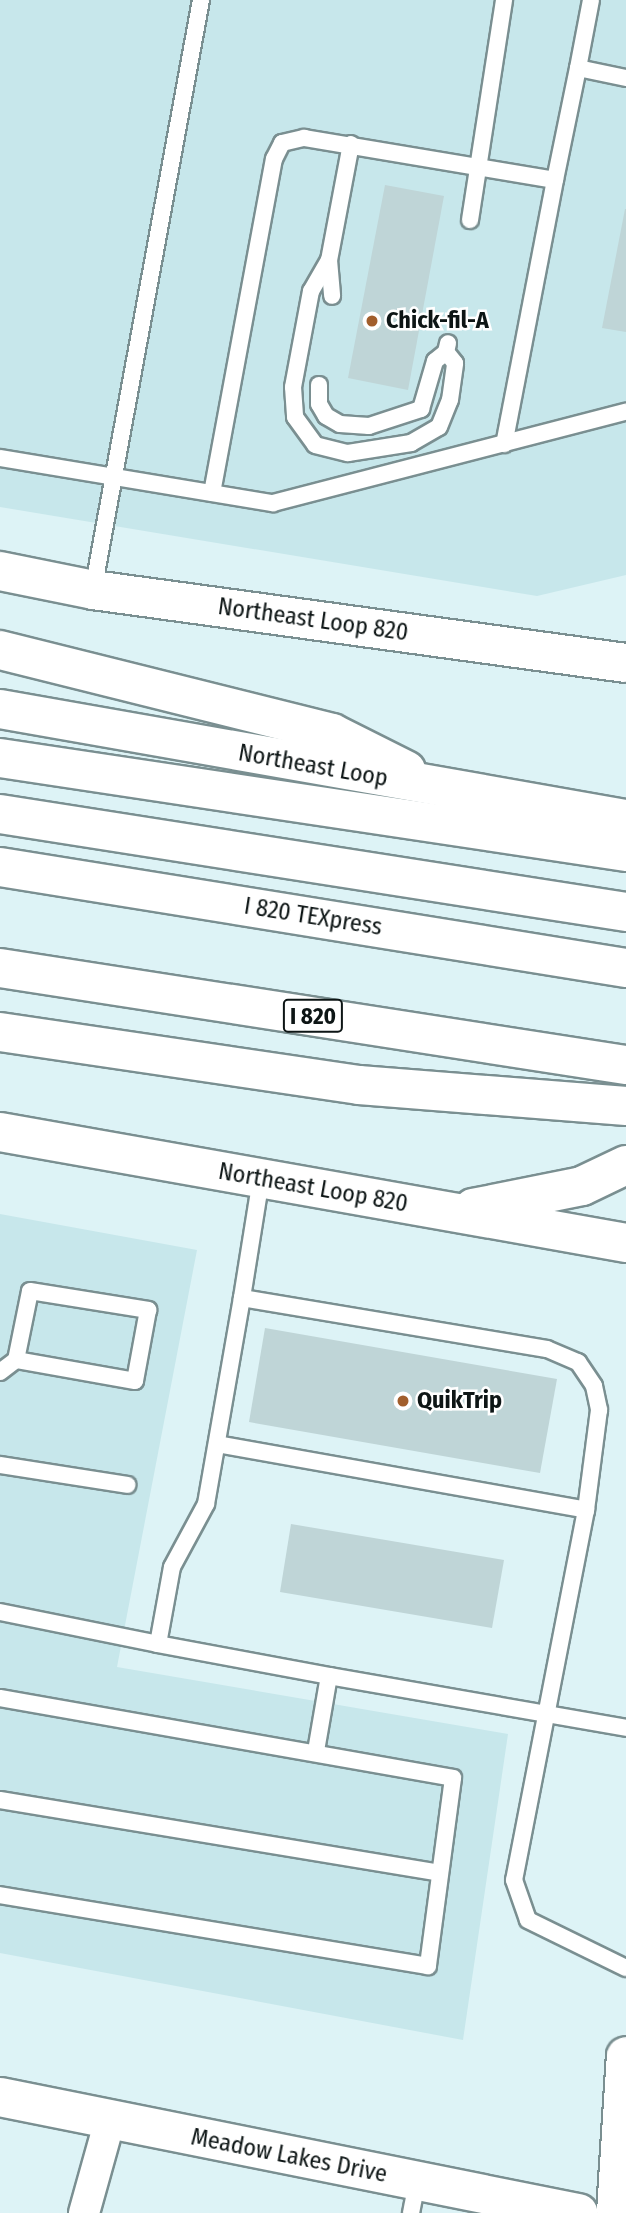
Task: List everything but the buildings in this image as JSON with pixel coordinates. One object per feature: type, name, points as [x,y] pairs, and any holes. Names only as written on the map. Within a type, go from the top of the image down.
[{"type":"main road","name":"Northeast Loop 820","points":[[0,571],[93,590],[626,663]]},
{"type":"main road","points":[[0,650],[332,733],[444,790]]},
{"type":"main road","name":"Northeast Loop","points":[[0,709],[444,790],[626,819]]},
{"type":"main road","points":[[0,758],[626,852]]},
{"type":"main road","points":[[0,814],[626,912]]},
{"type":"main road","name":"I 820 TEXpress","points":[[0,867],[626,968]]},
{"type":"main road","name":"I 820","points":[[0,968],[626,1065]]},
{"type":"main road","points":[[0,1032],[359,1085],[626,1106]]},
{"type":"main road","name":"Northeast Loop 820","points":[[1,1138],[261,1179],[626,1243]]},
{"type":"main road","points":[[451,1213],[582,1186],[626,1165]]},
{"type":"main road","points":[[575,1234],[626,1267]]},
{"type":"main road","points":[[617,2213],[626,2056]]},
{"type":"main road","name":"Meadow Lakes Drive","points":[[0,2097],[110,2120],[414,2197],[578,2213]]},
{"type":"main road","points":[[617,2213],[626,2191]]},
{"type":"street","points":[[84,2213],[110,2120]]},
{"type":"lane","points":[[93,590],[201,0]]},
{"type":"lane","points":[[470,220],[504,0]]},
{"type":"lane","points":[[504,444],[591,0]]},
{"type":"lane","points":[[578,68],[626,78]]},
{"type":"lane","points":[[212,493],[274,159],[282,143],[304,138],[351,144],[479,169],[555,180]]},
{"type":"lane","points":[[332,296],[329,260],[351,144]]},
{"type":"lane","points":[[319,385],[319,404],[326,416],[340,424],[369,426],[421,409],[435,361],[447,347],[455,363],[450,400],[439,427],[411,443],[348,453],[315,445],[295,417],[293,387],[310,291],[329,260]]},
{"type":"lane","points":[[0,457],[272,503],[626,412]]},
{"type":"lane","points":[[158,1644],[172,1567],[206,1504],[261,1179]]},
{"type":"lane","points":[[0,1372],[16,1360],[30,1291],[148,1310],[135,1381],[16,1360]]},
{"type":"lane","points":[[242,1298],[547,1349],[578,1362],[594,1386],[599,1410],[586,1510],[548,1717],[514,1880],[528,1920],[626,1968]]},
{"type":"lane","points":[[217,1444],[586,1510]]},
{"type":"lane","points":[[0,1465],[127,1485]]},
{"type":"lane","points":[[0,1612],[548,1717],[626,1728]]},
{"type":"lane","points":[[316,1751],[330,1676]]},
{"type":"lane","points":[[0,1698],[316,1751],[453,1778],[428,1966],[0,1895]]},
{"type":"lane","points":[[0,1800],[440,1873]]},
{"type":"shaded area","points":[[0,0],[626,0],[626,575],[537,596],[0,507]]},
{"type":"shaded area","points":[[0,1214],[197,1250],[117,1667],[508,1734],[463,2040],[0,1953]]},
{"type":"place","name":"Chick-fil-A","points":[[372,321]]},
{"type":"place","name":"QuikTrip","points":[[403,1401]]}]
